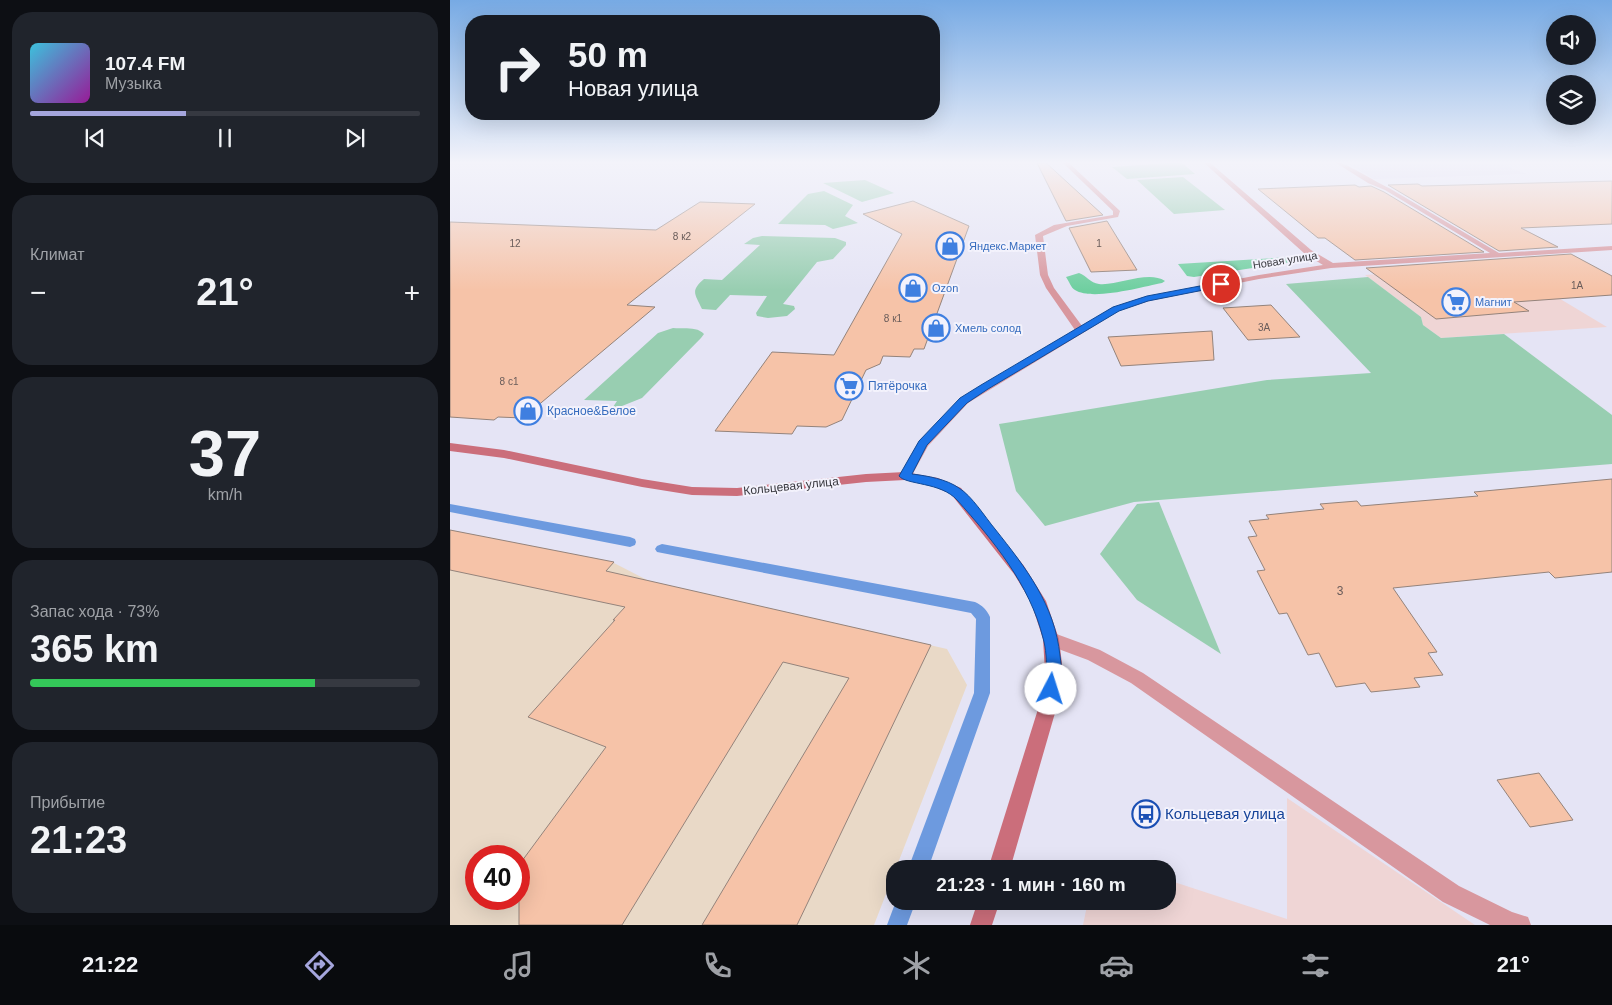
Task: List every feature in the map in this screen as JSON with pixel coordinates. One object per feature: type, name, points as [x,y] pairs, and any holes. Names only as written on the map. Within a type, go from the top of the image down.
[{"type":"street","points":[[1080,330],[1050,288],[1044,275],[1038,235],[1049,228],[1062,224],[1116,216],[1117,211],[1110,204]]},
{"type":"street","points":[[1254,204],[1308,252],[1331,266]]},
{"type":"street","points":[[1413,204],[1496,254]]},
{"type":"street","name":"Новая улица","points":[[905,476],[923,444],[964,400],[1116,309],[1147,299],[1259,277],[1331,266],[1612,248]]},
{"type":"street","name":"Кольцевая улица","points":[[450,447],[504,454],[642,483],[692,490],[738,492],[866,478],[905,476],[933,481],[956,491],[977,514],[1020,570],[1038,601],[1051,639],[1054,672],[1048,706],[1002,860]]},
{"type":"street","points":[[1051,639],[1094,655],[1137,678],[1451,894],[1510,923],[1520,925]]},
{"type":"street","points":[[981,925],[986,910]]},
{"type":"shaded area","points":[[1502,264],[1607,327],[1441,338],[1423,325],[1421,317],[1365,275]]},
{"type":"shaded area","points":[[450,530],[614,563],[649,581],[947,649],[967,685],[899,860],[886,860],[886,894],[874,925],[450,925]]},
{"type":"shaded area","points":[[1287,798],[1475,925],[1083,925],[1086,910],[1176,910],[1176,883],[1287,919]]},
{"type":"green space","points":[[798,204],[851,204],[853,205],[845,216],[858,223],[833,229],[825,225],[778,224]]},
{"type":"green space","points":[[1163,204],[1218,204],[1225,210],[1174,214]]},
{"type":"green space","points":[[762,236],[835,238],[846,242],[846,245],[833,259],[817,262],[783,304],[794,306],[795,309],[787,316],[768,318],[757,316],[756,313],[767,296],[730,295],[716,310],[702,309],[695,293],[700,283],[704,279],[722,280],[760,245],[744,244],[753,238]]},
{"type":"green space","points":[[1291,257],[1298,259],[1297,261],[1194,277],[1187,276],[1178,264]]},
{"type":"green space","points":[[1079,273],[1099,284],[1150,277],[1165,281],[1130,290],[1093,294],[1083,293],[1071,286],[1066,277]]},
{"type":"green space","points":[[1368,277],[1421,317],[1423,325],[1441,338],[1504,334],[1612,415],[1612,464],[1134,502],[1045,526],[1016,491],[999,424],[1267,380],[1371,373],[1286,284]]},
{"type":"green space","points":[[673,328],[694,329],[704,334],[642,398],[622,406],[613,407],[617,401],[584,400],[658,333]]},
{"type":"green space","points":[[1159,502],[1221,654],[1137,600],[1100,554],[1137,504]]},
{"type":"building","points":[[697,204],[755,204],[627,305],[655,307],[523,418],[498,417],[494,420],[450,417],[450,222],[656,230]]},
{"type":"building","points":[[901,204],[920,204],[969,226],[924,349],[914,349],[910,357],[883,356],[880,364],[866,370],[842,420],[826,427],[797,426],[792,434],[715,431],[772,352],[834,355],[902,234],[863,214]]},
{"type":"building","points":[[1058,204],[1091,204],[1103,215],[1066,221]]},
{"type":"building","points":[[1277,204],[1404,204],[1484,252],[1355,260],[1325,238],[1318,238]]},
{"type":"building","points":[[1420,204],[1612,204],[1612,224],[1521,228],[1558,247],[1499,251]]},
{"type":"building","points":[[1107,221],[1137,270],[1091,272],[1069,228]]},
{"type":"building","points":[[1571,254],[1612,276],[1612,295],[1514,302],[1529,311],[1436,319],[1366,268]]},
{"type":"building","points":[[1271,305],[1300,337],[1248,340],[1223,308]]},
{"type":"building","points":[[1212,331],[1214,360],[1121,366],[1108,337]]},
{"type":"building","points":[[1612,479],[1612,572],[1555,578],[1549,572],[1393,588],[1437,652],[1428,653],[1443,675],[1414,678],[1420,687],[1371,692],[1365,683],[1336,687],[1319,653],[1308,655],[1287,613],[1279,614],[1257,571],[1265,570],[1248,537],[1257,536],[1249,521],[1269,519],[1266,515],[1324,509],[1320,504],[1357,501],[1361,506],[1478,496],[1474,492]]},
{"type":"building","points":[[450,530],[614,562],[606,571],[931,645],[797,925],[702,925],[849,678],[783,662],[622,925],[519,925],[519,910],[530,910],[530,850],[606,747],[528,717],[625,607],[450,570]]},
{"type":"building","points":[[1539,773],[1573,820],[1530,827],[1497,780]]},
{"type":"waterway","points":[[450,508],[630,542]]},
{"type":"waterway","points":[[662,549],[975,608],[983,617],[982,693],[921,860]]},
{"type":"waterway","points":[[897,925],[903,910]]},
{"type":"place","name":"Яндекс.Маркет","points":[[950,246]]},
{"type":"place","name":"Ozon","points":[[913,288]]},
{"type":"place","name":"Магнит","points":[[1456,302]]},
{"type":"place","name":"Хмель солод","points":[[936,328]]},
{"type":"place","name":"Пятёрочка","points":[[849,386]]},
{"type":"place","name":"Красное&Белое","points":[[528,411]]},
{"type":"place","name":"Кольцевая улица","points":[[1146,814]]},
{"type":"route","points":[[1051,689],[1054,672],[1051,639],[1038,601],[1020,570],[977,514],[956,491],[933,481],[905,476],[923,444],[964,400],[984,387],[1116,309],[1147,299],[1221,284]]}]
